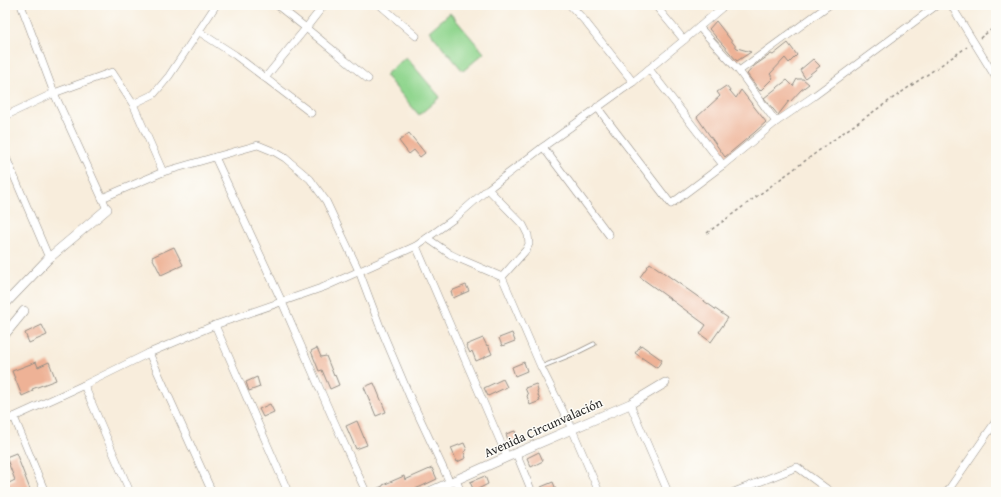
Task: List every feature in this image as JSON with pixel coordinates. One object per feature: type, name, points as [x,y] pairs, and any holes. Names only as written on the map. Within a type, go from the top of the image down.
[{"type":"street","points":[[5,304],[49,258],[107,209],[54,93],[21,5]]},
{"type":"street","points":[[133,104],[154,94],[169,76],[216,5]]},
{"type":"street","points":[[277,5],[368,79]]},
{"type":"street","points":[[265,78],[324,5]]},
{"type":"street","points":[[380,5],[416,36]]},
{"type":"street","points":[[570,5],[584,20],[633,82]]},
{"type":"street","points":[[655,5],[684,40]]},
{"type":"street","points":[[5,421],[84,386],[149,353],[215,325],[324,287],[416,246],[455,218],[488,189],[543,147],[633,82],[725,5]]},
{"type":"street","points":[[739,72],[829,5]]},
{"type":"street","points":[[597,107],[671,204],[723,165],[776,122],[814,96],[937,5]]},
{"type":"street","points":[[951,5],[996,78]]},
{"type":"street","points":[[699,27],[739,72],[776,122]]},
{"type":"street","points":[[198,31],[234,55],[311,112]]},
{"type":"street","points":[[649,69],[723,165]]},
{"type":"street","points":[[5,116],[54,93],[112,72],[133,104],[164,172]]},
{"type":"street","points":[[102,198],[164,172],[258,145],[285,158],[310,179],[326,201],[359,271],[379,324],[410,395],[453,481],[461,492]]},
{"type":"street","points":[[543,147],[609,234]]},
{"type":"street","points":[[5,155],[49,258]]},
{"type":"street","points":[[215,157],[282,302],[366,492]]},
{"type":"street","points":[[488,189],[523,225],[528,235],[529,244],[526,250],[502,277]]},
{"type":"street","points":[[427,238],[454,256],[502,277],[541,367],[572,429],[599,492]]},
{"type":"street","points":[[416,246],[511,455],[532,492]]},
{"type":"street","points":[[5,334],[24,311]]},
{"type":"street","points":[[215,325],[288,492]]},
{"type":"street","points":[[149,353],[212,492]]},
{"type":"street","name":"Avenida Circunvalación","points":[[429,492],[630,404],[665,382]]},
{"type":"street","points":[[84,386],[130,492]]},
{"type":"street","points":[[630,404],[668,492]]},
{"type":"street","points":[[14,416],[45,492]]},
{"type":"street","points":[[947,492],[996,421]]},
{"type":"street","points":[[734,492],[796,467],[831,492]]},
{"type":"lane","points":[[541,367],[594,344]]},
{"type":"path","points":[[707,233],[847,130],[996,26]]},
{"type":"green space","points":[[450,13],[484,53],[463,71],[429,31]]},
{"type":"green space","points":[[406,57],[440,97],[419,115],[385,75]]},
{"type":"building","points":[[716,21],[737,48],[751,52],[737,61],[709,29]]},
{"type":"building","points":[[788,43],[797,55],[789,63],[785,58],[770,74],[773,78],[760,91],[747,74],[754,66],[771,54],[773,55]]},
{"type":"building","points":[[813,59],[820,66],[805,78],[800,70]]},
{"type":"building","points":[[797,79],[803,79],[809,84],[790,102],[789,101],[778,115],[764,98],[787,80],[793,86]]},
{"type":"building","points":[[726,86],[736,98],[741,90],[766,122],[725,157],[697,117],[720,96],[717,92]]},
{"type":"building","points":[[409,133],[425,153],[420,157],[414,150],[409,154],[399,141]]},
{"type":"building","points":[[174,247],[183,265],[161,275],[152,257]]},
{"type":"building","points":[[650,263],[728,318],[711,342],[700,334],[706,325],[640,277]]},
{"type":"building","points":[[466,285],[469,291],[453,298],[451,291]]},
{"type":"building","points":[[42,325],[47,335],[29,343],[25,333]]},
{"type":"building","points":[[512,333],[515,341],[502,346],[499,338]]},
{"type":"building","points":[[483,338],[492,354],[476,361],[472,351],[470,353],[466,345]]},
{"type":"building","points":[[641,345],[662,360],[657,368],[635,353]]},
{"type":"building","points":[[317,348],[321,357],[326,356],[339,385],[330,389],[322,370],[319,371],[311,351]]},
{"type":"building","points":[[36,362],[38,367],[49,362],[56,380],[32,389],[33,391],[22,396],[12,371]]},
{"type":"building","points":[[524,362],[527,371],[515,376],[512,367]]},
{"type":"building","points":[[257,377],[260,387],[249,391],[246,382]]},
{"type":"building","points":[[503,379],[507,387],[488,396],[484,388]]},
{"type":"building","points":[[374,383],[386,412],[376,416],[364,387]]},
{"type":"building","points":[[536,384],[540,401],[530,405],[525,388]]},
{"type":"building","points":[[270,404],[274,412],[263,417],[259,409]]},
{"type":"building","points":[[357,421],[367,445],[356,449],[346,426]]},
{"type":"building","points":[[515,431],[518,439],[509,442],[506,434]]},
{"type":"building","points":[[464,443],[467,450],[464,452],[466,458],[457,462],[451,448]]},
{"type":"building","points":[[539,452],[543,461],[531,467],[527,458]]},
{"type":"building","points":[[16,453],[31,492],[5,492],[5,485],[15,480],[6,457]]},
{"type":"building","points":[[432,468],[437,479],[420,487],[407,492],[371,492],[404,476],[405,480]]},
{"type":"building","points":[[485,476],[488,484],[474,491],[470,482]]},
{"type":"building","points":[[553,482],[557,492],[543,492],[541,487]]}]
